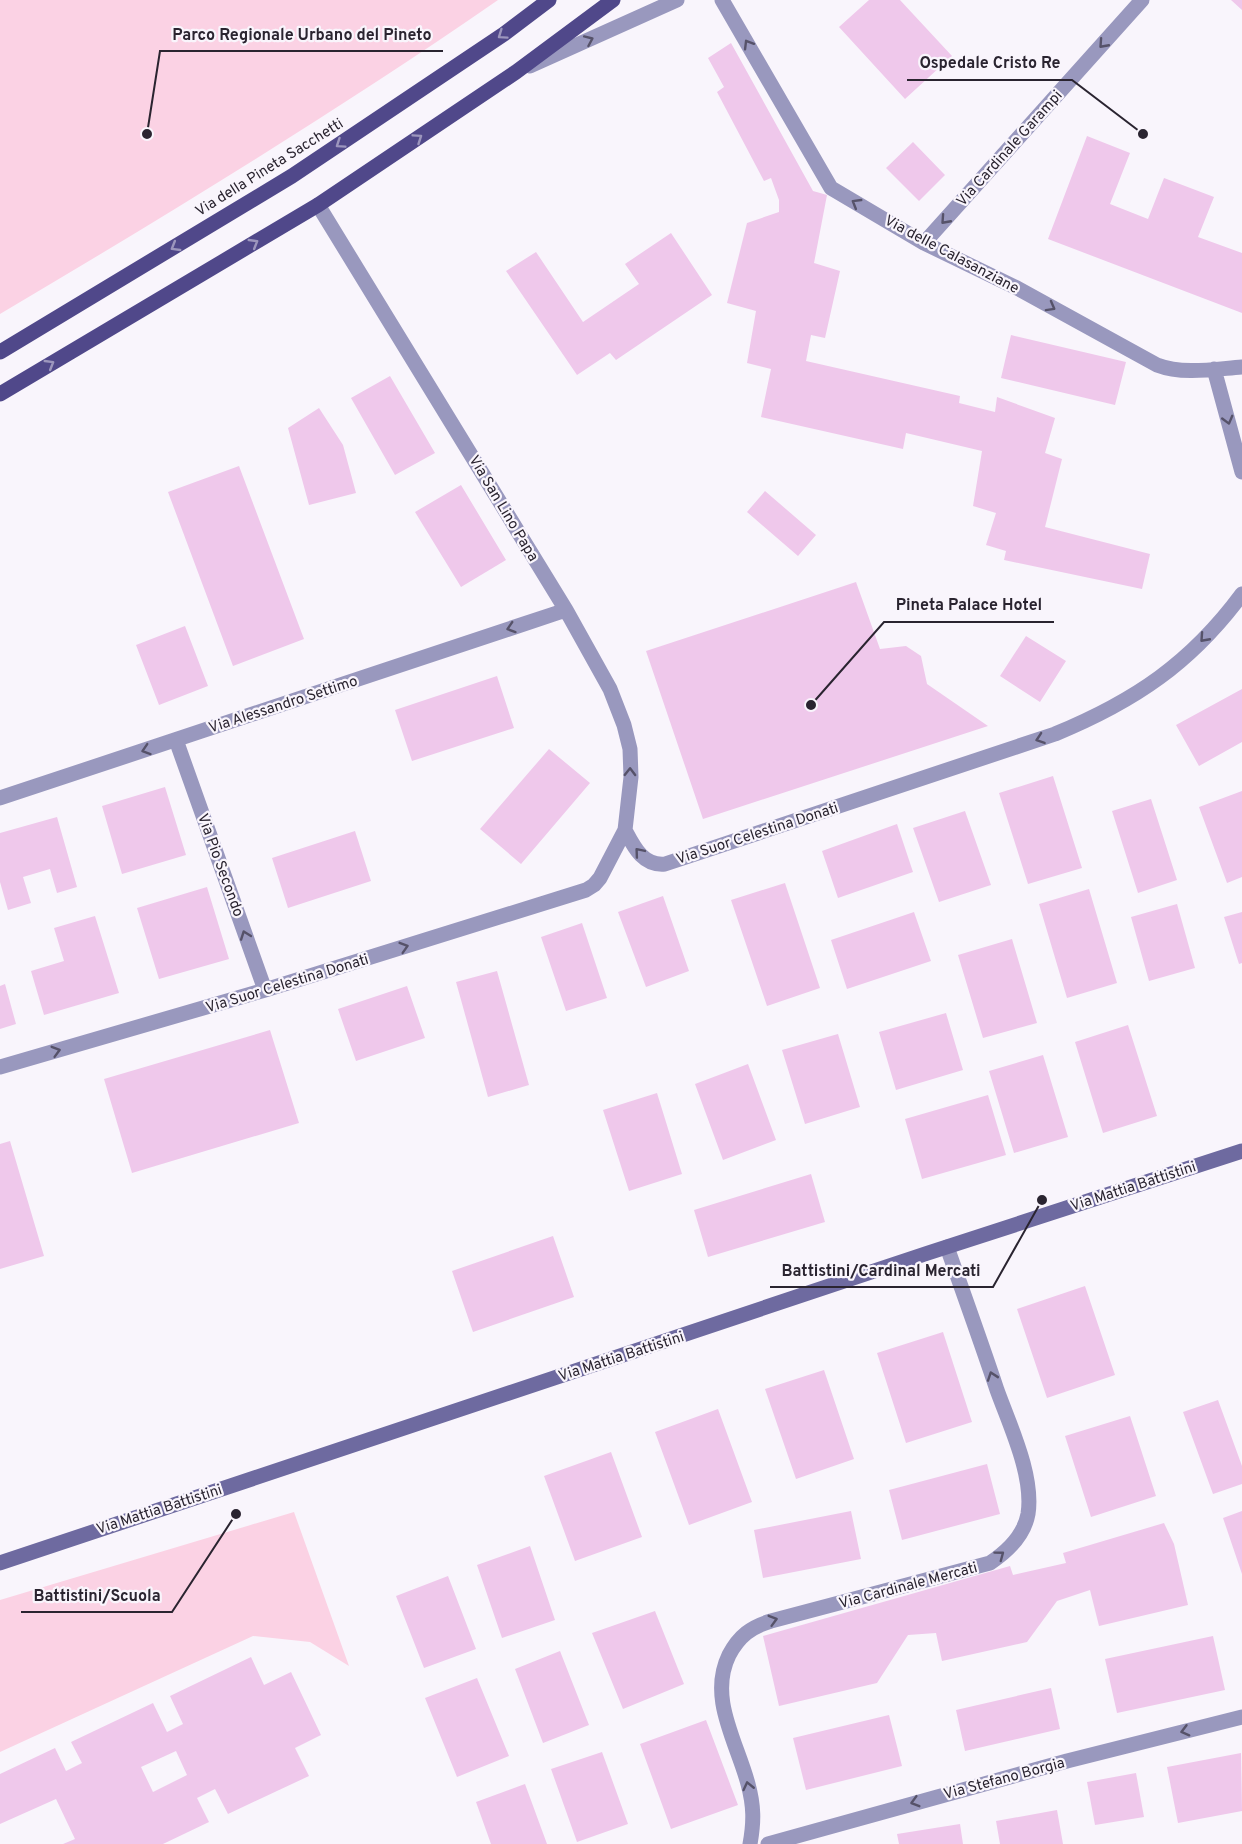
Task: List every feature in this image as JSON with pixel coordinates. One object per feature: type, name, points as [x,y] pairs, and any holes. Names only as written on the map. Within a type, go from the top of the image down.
[{"type":"main road","name":"Via della Pineta Sacchetti","points":[[0,352],[292,176],[504,34],[549,0]]},
{"type":"main road","points":[[0,394],[318,205],[516,72],[613,0]]},
{"type":"main road","name":"Via Mattia Battistini","points":[[0,1563],[1242,1151]]},
{"type":"street","points":[[516,72],[677,0]]},
{"type":"street","name":"Via delle Calasanziane","points":[[722,0],[831,188],[924,243],[1017,288],[1157,365],[1175,370],[1242,367]]},
{"type":"street","name":"Via Cardinale Garampi","points":[[924,243],[1142,0]]},
{"type":"street","name":"Via San Lino Papa","points":[[318,205],[566,610],[610,689],[624,725],[630,749],[631,766],[625,830]]},
{"type":"street","points":[[1214,369],[1242,471]]},
{"type":"street","name":"Via Suor Celestina Donati","points":[[625,830],[632,844],[645,860],[652,864],[665,864],[1055,734],[1101,714],[1178,665],[1201,643],[1242,594]]},
{"type":"street","name":"Via Alessandro Settimo","points":[[0,798],[566,610]]},
{"type":"street","name":"Via Pio Secondo","points":[[176,740],[265,990]]},
{"type":"street","name":"Via Suor Celestina Donati","points":[[0,1068],[265,990],[586,890],[594,885],[605,869],[625,830]]},
{"type":"street","name":"Via Cardinale Mercati","points":[[750,1844],[754,1820],[748,1785],[727,1720],[721,1686],[727,1659],[740,1638],[752,1628],[771,1621],[990,1563],[1011,1547],[1026,1520],[1029,1501],[1023,1463],[947,1247]]},
{"type":"street","name":"Via Stefano Borgia","points":[[768,1844],[1056,1764],[1242,1717]]},
{"type":"shaded area","points":[[0,0],[498,0],[252,162],[0,314]]},
{"type":"shaded area","points":[[294,1512],[349,1666],[310,1642],[253,1636],[0,1752],[0,1600]]},
{"type":"building","points":[[869,0],[900,0],[952,56],[905,99],[839,27]]},
{"type":"building","points":[[1231,0],[1242,0],[1242,10]]},
{"type":"building","points":[[731,43],[813,191],[827,195],[814,263],[840,271],[825,338],[811,335],[806,361],[960,396],[959,403],[995,412],[997,397],[1055,418],[1045,453],[1062,459],[1045,527],[1150,554],[1142,589],[1004,560],[1006,551],[986,545],[996,513],[973,506],[982,451],[906,433],[903,449],[761,417],[771,369],[747,363],[756,311],[727,303],[747,223],[779,212],[779,200],[771,178],[764,181],[717,92],[724,87],[708,58]]},
{"type":"building","points":[[1087,136],[1130,153],[1110,204],[1148,219],[1164,178],[1214,197],[1198,237],[1242,253],[1242,313],[1048,239]]},
{"type":"building","points":[[913,142],[945,175],[919,201],[886,168]]},
{"type":"building","points":[[671,233],[712,295],[616,360],[610,353],[577,375],[506,271],[536,252],[583,322],[639,284],[625,264]]},
{"type":"building","points":[[1011,335],[1126,362],[1115,405],[1001,378]]},
{"type":"building","points":[[390,376],[435,453],[395,475],[351,398]]},
{"type":"building","points":[[319,408],[343,445],[356,493],[309,505],[288,428]]},
{"type":"building","points":[[239,466],[304,639],[233,666],[168,492]]},
{"type":"building","points":[[461,485],[506,560],[461,587],[415,512]]},
{"type":"building","points":[[765,491],[816,535],[798,556],[747,512]]},
{"type":"building","points":[[856,582],[880,649],[906,646],[921,656],[927,684],[988,726],[703,819],[646,651]]},
{"type":"building","points":[[185,626],[208,686],[159,705],[136,645]]},
{"type":"building","points":[[1026,636],[1066,661],[1040,702],[1000,676]]},
{"type":"building","points":[[497,676],[514,728],[412,761],[395,710]]},
{"type":"building","points":[[1242,689],[1242,742],[1199,766],[1176,725]]},
{"type":"building","points":[[549,749],[590,783],[521,864],[480,829]]},
{"type":"building","points":[[1053,776],[1082,868],[1028,884],[999,793]]},
{"type":"building","points":[[165,787],[186,855],[122,874],[102,806]]},
{"type":"building","points":[[1242,791],[1242,877],[1227,883],[1199,807]]},
{"type":"building","points":[[1151,799],[1177,880],[1138,893],[1112,811]]},
{"type":"building","points":[[965,811],[991,885],[939,902],[913,828]]},
{"type":"building","points":[[57,817],[77,887],[57,893],[50,869],[23,877],[31,903],[8,910],[0,882],[0,833]]},
{"type":"building","points":[[897,824],[913,872],[838,898],[822,851]]},
{"type":"building","points":[[355,831],[371,881],[288,908],[272,858]]},
{"type":"building","points":[[785,883],[820,988],[767,1006],[731,900]]},
{"type":"building","points":[[207,887],[229,959],[159,979],[137,908]]},
{"type":"building","points":[[1089,889],[1117,983],[1067,998],[1039,904]]},
{"type":"building","points":[[663,896],[689,971],[646,987],[618,912]]},
{"type":"building","points":[[1177,904],[1195,968],[1149,981],[1131,917]]},
{"type":"building","points":[[914,912],[931,961],[847,989],[831,940]]},
{"type":"building","points":[[1242,912],[1242,963],[1239,964],[1224,917]]},
{"type":"building","points":[[95,916],[119,993],[44,1015],[31,971],[64,961],[54,928]]},
{"type":"building","points":[[582,923],[607,998],[566,1011],[541,937]]},
{"type":"building","points":[[1012,939],[1037,1023],[983,1038],[958,955]]},
{"type":"building","points":[[497,971],[529,1085],[488,1097],[456,982]]},
{"type":"building","points":[[5,984],[16,1024],[0,1029],[0,986]]},
{"type":"building","points":[[407,986],[425,1038],[356,1061],[338,1009]]},
{"type":"building","points":[[946,1013],[963,1070],[896,1090],[879,1032]]},
{"type":"building","points":[[1128,1025],[1157,1116],[1103,1133],[1075,1042]]},
{"type":"building","points":[[270,1030],[299,1123],[132,1173],[104,1079]]},
{"type":"building","points":[[838,1034],[860,1107],[805,1124],[782,1050]]},
{"type":"building","points":[[1043,1055],[1068,1137],[1014,1153],[989,1071]]},
{"type":"building","points":[[748,1064],[776,1140],[723,1160],[695,1084]]},
{"type":"building","points":[[657,1093],[682,1174],[629,1191],[603,1110]]},
{"type":"building","points":[[988,1095],[1006,1155],[922,1179],[905,1119]]},
{"type":"building","points":[[10,1141],[44,1256],[0,1269],[0,1144]]},
{"type":"building","points":[[811,1174],[825,1222],[708,1257],[694,1210]]},
{"type":"building","points":[[553,1236],[574,1297],[473,1332],[452,1271]]},
{"type":"building","points":[[1085,1286],[1115,1375],[1047,1398],[1017,1309]]},
{"type":"building","points":[[943,1332],[972,1422],[906,1443],[877,1353]]},
{"type":"building","points":[[824,1370],[854,1459],[796,1479],[765,1389]]},
{"type":"building","points":[[1218,1400],[1242,1466],[1242,1484],[1213,1494],[1183,1412]]},
{"type":"building","points":[[718,1409],[752,1502],[689,1525],[655,1432]]},
{"type":"building","points":[[1130,1416],[1156,1496],[1091,1517],[1065,1436]]},
{"type":"building","points":[[611,1452],[642,1537],[575,1561],[544,1476]]},
{"type":"building","points":[[987,1464],[1000,1514],[902,1540],[889,1490]]},
{"type":"building","points":[[851,1511],[861,1559],[763,1578],[754,1530]]},
{"type":"building","points":[[1242,1511],[1242,1574],[1223,1518]]},
{"type":"building","points":[[1164,1523],[1174,1544],[1188,1605],[1099,1626],[1090,1590],[1057,1601],[1027,1642],[942,1661],[936,1633],[908,1635],[877,1683],[779,1706],[763,1636],[1010,1566],[1013,1575],[1066,1563],[1063,1553]]},
{"type":"building","points":[[530,1546],[555,1620],[502,1638],[477,1565]]},
{"type":"building","points":[[448,1576],[476,1649],[424,1668],[396,1596]]},
{"type":"building","points":[[655,1611],[684,1684],[623,1709],[592,1633]]},
{"type":"building","points":[[1213,1636],[1225,1690],[1117,1713],[1105,1659]]},
{"type":"building","points":[[560,1651],[589,1725],[543,1743],[515,1669]]},
{"type":"building","points":[[251,1657],[264,1685],[291,1672],[321,1735],[295,1748],[309,1776],[228,1814],[215,1789],[197,1798],[209,1822],[163,1844],[63,1844],[75,1839],[56,1799],[0,1824],[0,1774],[55,1748],[66,1771],[82,1763],[71,1742],[153,1703],[167,1732],[183,1724],[170,1696]],"holes":[[[176,1751],[187,1775],[153,1792],[141,1767]]]},
{"type":"building","points":[[477,1678],[509,1756],[457,1777],[425,1698]]},
{"type":"building","points":[[1051,1688],[1060,1729],[965,1751],[956,1710]]},
{"type":"building","points":[[889,1715],[902,1766],[806,1790],[793,1738]]},
{"type":"building","points":[[706,1720],[738,1805],[671,1829],[640,1744]]},
{"type":"building","points":[[602,1752],[628,1824],[577,1842],[551,1769]]},
{"type":"building","points":[[1241,1753],[1242,1811],[1178,1823],[1167,1767]]},
{"type":"building","points":[[1136,1773],[1144,1817],[1095,1825],[1087,1782]]},
{"type":"building","points":[[525,1784],[547,1844],[491,1844],[476,1802]]},
{"type":"building","points":[[1057,1810],[1063,1844],[1000,1844],[996,1821]]},
{"type":"building","points":[[960,1824],[963,1844],[899,1844],[897,1834]]},
{"type":"place","name":"Parco Regionale Urbano del Pineto","points":[[147,134]]},
{"type":"place","name":"Ospedale Cristo Re","points":[[1143,134]]},
{"type":"place","name":"Pineta Palace Hotel","points":[[811,705]]},
{"type":"place","name":"Battistini/Cardinal Mercati","points":[[1042,1200]]},
{"type":"place","name":"Battistini/Scuola","points":[[236,1514]]}]
